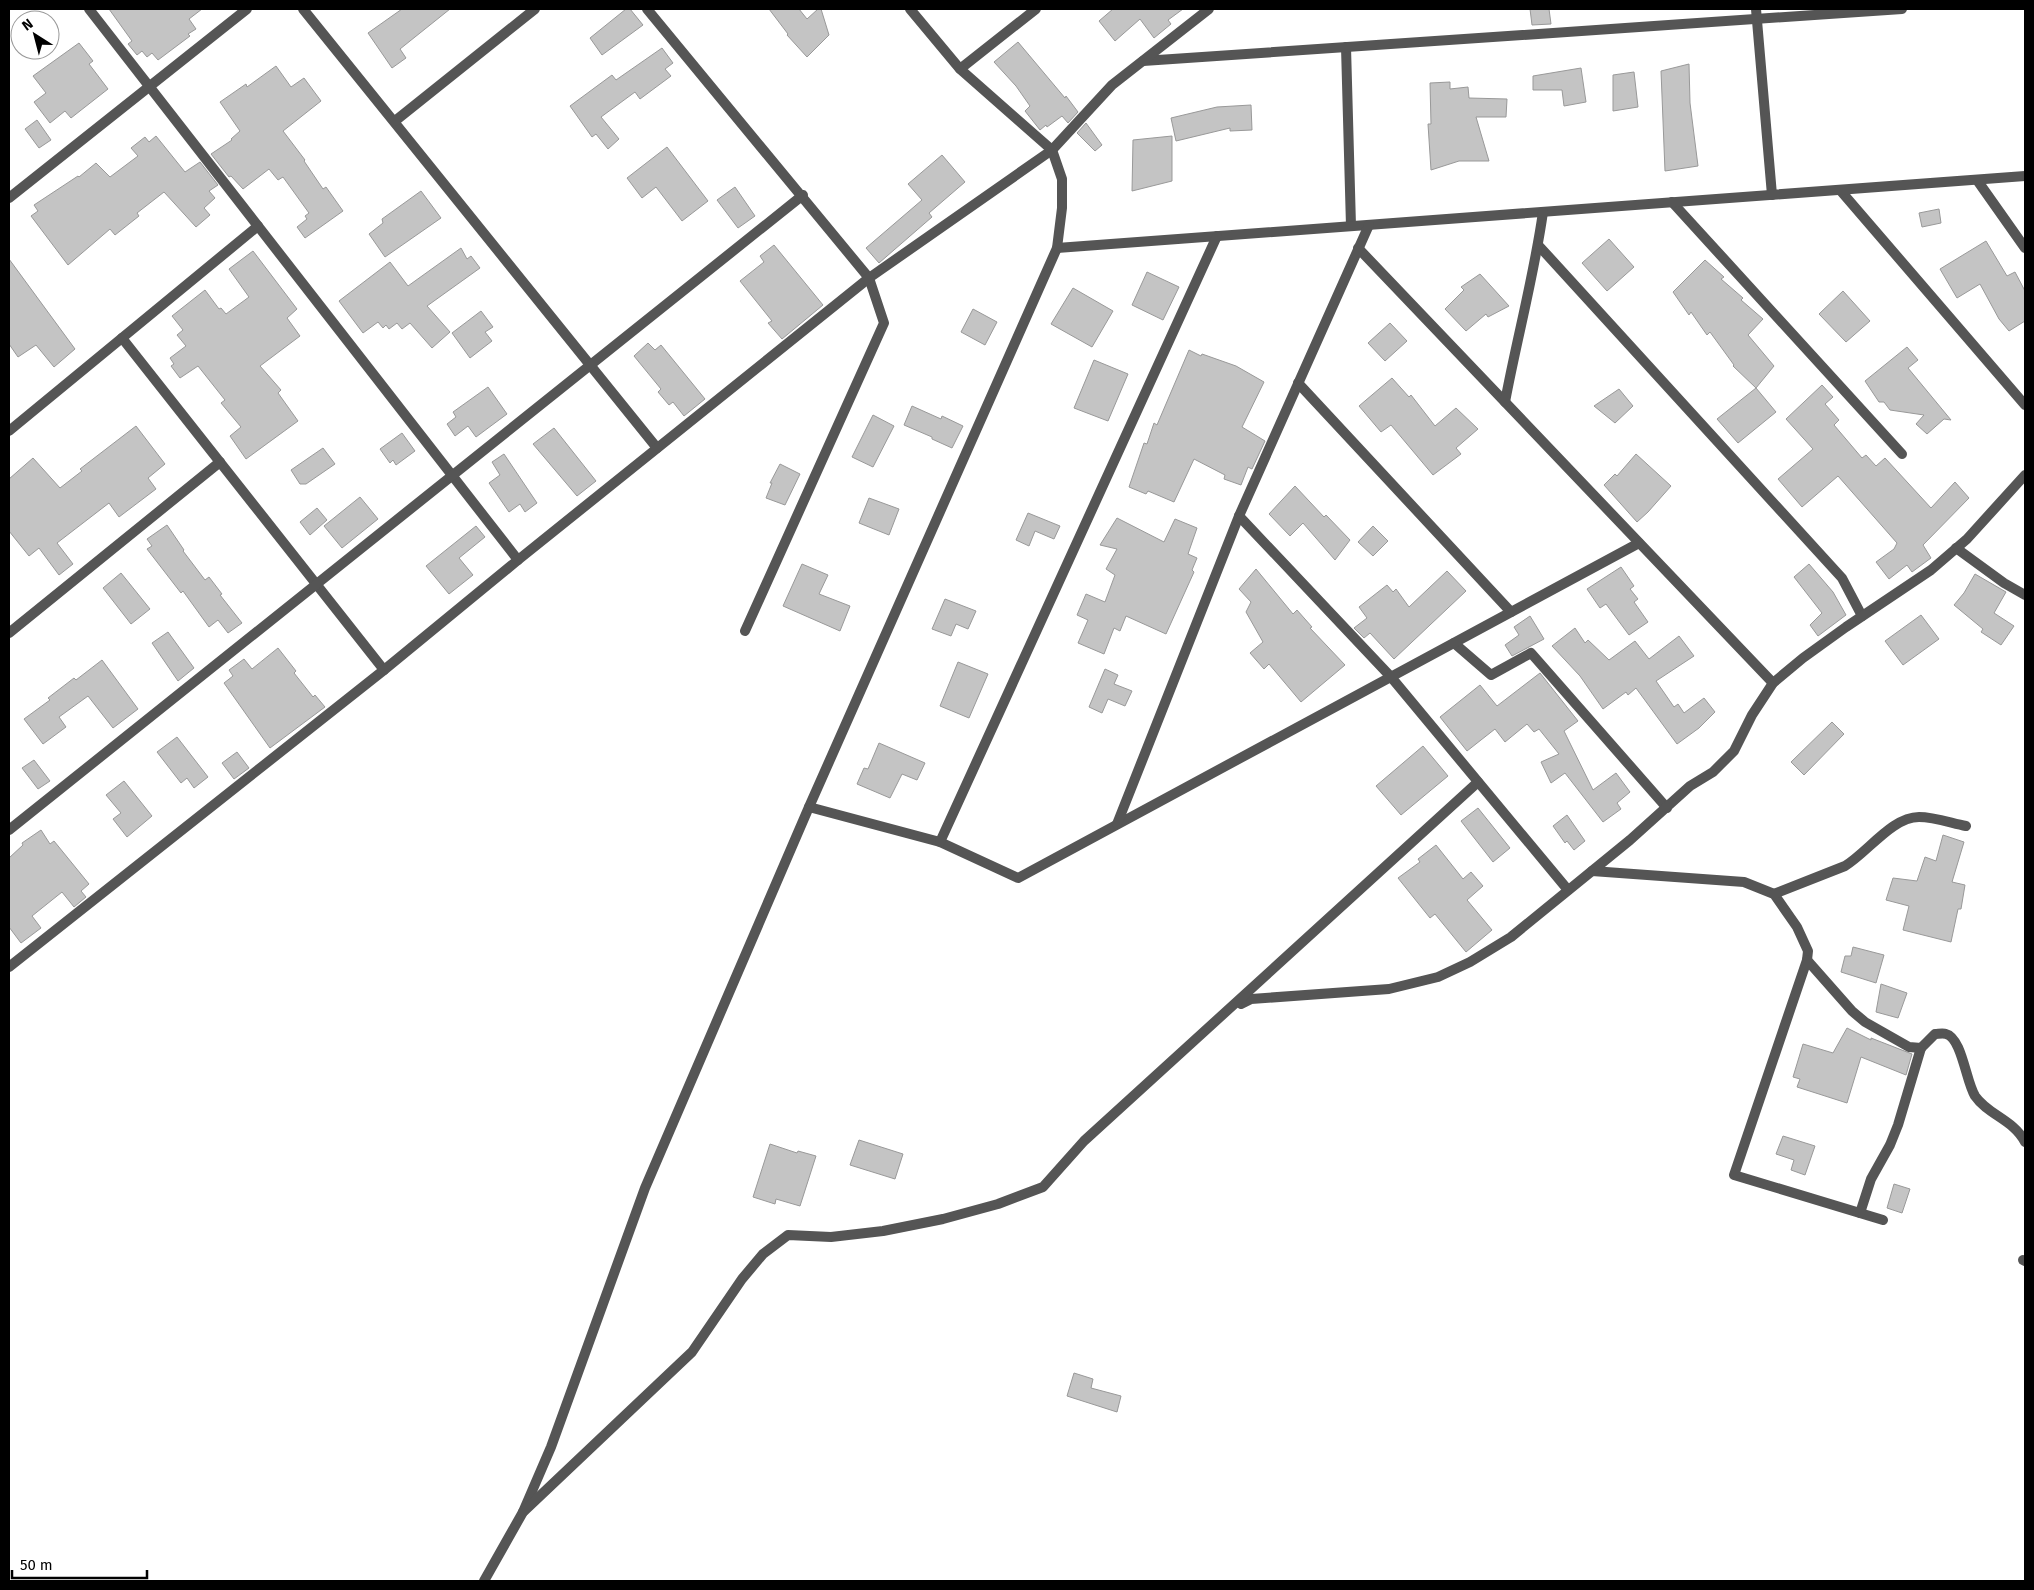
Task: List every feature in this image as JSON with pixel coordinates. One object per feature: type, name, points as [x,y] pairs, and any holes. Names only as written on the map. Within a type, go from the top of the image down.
[{"type":"street","points":[[90,9],[518,560]]},
{"type":"street","points":[[9,184],[12,195],[247,9]]},
{"type":"street","points":[[303,9],[657,448]]},
{"type":"street","points":[[395,121],[535,9]]},
{"type":"street","points":[[647,9],[803,195],[869,278],[884,323],[744,631]]},
{"type":"street","points":[[484,1581],[523,1512],[551,1447],[644,1188],[809,807],[1057,248],[1062,208],[1062,179],[1052,150],[960,69],[910,9]]},
{"type":"street","points":[[960,69],[1036,9]]},
{"type":"street","points":[[9,967],[384,670],[869,278],[1052,150],[1112,85],[1208,9]]},
{"type":"street","points":[[1143,61],[1346,47],[1756,14],[1902,9]]},
{"type":"street","points":[[1756,14],[1772,195]]},
{"type":"street","points":[[1346,47],[1351,226]]},
{"type":"street","points":[[1057,248],[2025,176]]},
{"type":"street","points":[[1977,180],[2025,248]]},
{"type":"street","points":[[1840,190],[2025,405]]},
{"type":"street","points":[[9,830],[803,195]]},
{"type":"street","points":[[1672,202],[1902,454]]},
{"type":"street","points":[[1505,402],[1515,348],[1539,246],[1544,212]]},
{"type":"street","points":[[1117,824],[1239,516],[1369,225]]},
{"type":"street","points":[[9,431],[258,226]]},
{"type":"street","points":[[940,842],[1217,236]]},
{"type":"street","points":[[1539,246],[1842,578],[1862,616]]},
{"type":"street","points":[[1358,248],[1773,683]]},
{"type":"street","points":[[122,338],[384,670]]},
{"type":"street","points":[[1298,383],[1511,612]]},
{"type":"street","points":[[9,633],[220,462]]},
{"type":"street","points":[[1223,1015],[1251,998],[1389,989],[1438,977],[1470,962],[1511,937],[1592,871],[1690,786],[1713,772],[1734,751],[1752,715],[1773,683],[1803,658],[1931,570],[1967,539],[2025,475]]},
{"type":"street","points":[[1239,516],[1391,677],[1568,890]]},
{"type":"street","points":[[809,807],[940,842],[1018,878],[1639,543]]},
{"type":"street","points":[[1956,548],[2004,583],[2025,595]]},
{"type":"street","points":[[1454,643],[1491,675],[1531,653],[1666,808]]},
{"type":"street","points":[[523,1512],[692,1352],[742,1278],[763,1254],[788,1235],[831,1237],[883,1231],[934,1221],[998,1204],[1043,1186],[1084,1141],[1478,782]]},
{"type":"street","points":[[1774,894],[1845,866],[1855,860],[1897,823],[1919,817],[1966,826]]},
{"type":"street","points":[[1592,871],[1744,882],[1774,894],[1797,927],[1808,951],[1807,960],[1734,1175],[1882,1220]]},
{"type":"street","points":[[1807,960],[1865,1022],[1909,1047],[1921,1048]]},
{"type":"street","points":[[1860,1213],[1871,1179],[1890,1145],[1898,1124],[1921,1048],[1935,1034],[1946,1034],[1953,1038],[1958,1046],[1975,1096],[1981,1103],[2014,1126],[2020,1132],[2025,1142]]},
{"type":"building","points":[[109,9],[202,9],[189,19],[196,29],[188,34],[190,36],[158,60],[152,53],[147,57],[142,51],[137,55],[128,44],[132,41]]},
{"type":"building","points":[[402,9],[450,9],[400,49],[406,58],[392,68],[368,33]]},
{"type":"building","points":[[626,9],[630,9],[643,25],[602,55],[590,38]]},
{"type":"building","points":[[769,9],[799,9],[807,19],[818,9],[821,9],[829,35],[807,57],[787,35]]},
{"type":"building","points":[[1113,9],[1183,9],[1168,20],[1171,24],[1154,38],[1140,19],[1115,41],[1099,21]]},
{"type":"building","points":[[1530,9],[1549,9],[1551,24],[1532,25]]},
{"type":"building","points":[[1018,42],[1078,112],[1068,123],[1062,116],[1040,130],[1025,111],[1030,106],[1016,86],[994,62]]},
{"type":"building","points":[[79,43],[93,61],[89,64],[108,89],[71,118],[65,111],[50,123],[34,102],[46,93],[33,76],[55,60],[60,60],[60,57]]},
{"type":"building","points":[[662,48],[673,63],[665,69],[671,76],[640,99],[635,92],[601,117],[619,139],[608,149],[596,134],[592,137],[570,106],[612,75],[616,80]]},
{"type":"building","points":[[1689,64],[1690,103],[1698,166],[1665,171],[1661,71]]},
{"type":"building","points":[[276,66],[291,87],[304,78],[321,101],[283,131],[305,160],[323,189],[326,187],[343,211],[305,238],[297,227],[307,219],[305,216],[309,213],[283,177],[278,180],[269,169],[243,189],[231,176],[229,177],[211,154],[232,140],[240,131],[220,102],[246,84],[247,87]]},
{"type":"building","points":[[1581,68],[1586,102],[1564,106],[1562,90],[1533,90],[1533,76]]},
{"type":"building","points":[[1634,72],[1638,107],[1613,111],[1613,75]]},
{"type":"building","points":[[1450,82],[1450,89],[1468,87],[1469,98],[1507,99],[1506,117],[1476,117],[1489,161],[1459,161],[1431,170],[1428,124],[1431,124],[1430,83]]},
{"type":"building","points":[[1251,105],[1252,130],[1230,131],[1230,128],[1176,141],[1171,118],[1217,107]]},
{"type":"building","points":[[37,120],[51,140],[39,148],[25,129]]},
{"type":"building","points":[[1086,123],[1102,145],[1095,151],[1077,133]]},
{"type":"building","points":[[156,136],[185,172],[200,162],[218,185],[209,191],[215,198],[204,208],[210,215],[196,227],[164,192],[137,213],[139,216],[115,235],[110,229],[68,265],[31,216],[38,211],[34,205],[79,177],[96,163],[110,177],[138,156],[131,148],[145,137],[149,142]]},
{"type":"building","points":[[1172,136],[1172,181],[1132,191],[1133,140]]},
{"type":"building","points":[[667,147],[708,201],[682,221],[656,187],[642,198],[627,178]]},
{"type":"building","points":[[942,155],[965,182],[929,213],[932,217],[879,263],[866,248],[922,200],[908,184]]},
{"type":"building","points":[[735,187],[755,216],[738,228],[717,200]]},
{"type":"building","points":[[421,191],[441,218],[385,257],[369,234],[383,223],[382,219]]},
{"type":"building","points":[[1939,209],[1941,223],[1922,227],[1919,213]]},
{"type":"building","points":[[1609,239],[1634,267],[1607,291],[1582,263]]},
{"type":"building","points":[[1986,241],[2007,276],[2015,272],[2025,291],[2025,321],[2009,331],[1999,319],[1980,284],[1957,298],[1940,269]]},
{"type":"building","points":[[774,245],[823,305],[782,339],[768,323],[772,321],[740,281],[764,262],[760,256]]},
{"type":"building","points":[[461,248],[467,259],[471,256],[480,268],[427,306],[450,332],[432,348],[410,323],[402,329],[397,323],[389,329],[386,325],[383,328],[378,322],[363,333],[339,301],[390,262],[408,286]]},
{"type":"building","points":[[253,251],[297,309],[287,318],[300,336],[260,366],[281,390],[278,393],[298,421],[246,459],[230,436],[241,427],[221,403],[225,400],[198,366],[180,378],[171,366],[174,364],[170,358],[186,346],[177,335],[183,330],[172,316],[205,290],[219,309],[221,308],[226,314],[249,297],[229,269]]},
{"type":"building","points":[[9,259],[75,349],[54,367],[36,345],[18,357],[9,344]]},
{"type":"building","points":[[1705,260],[1724,277],[1721,279],[1743,298],[1741,300],[1763,319],[1748,335],[1774,366],[1756,388],[1733,366],[1710,332],[1707,335],[1691,312],[1689,315],[1673,292]]},
{"type":"building","points":[[1147,272],[1179,287],[1163,320],[1132,305]]},
{"type":"building","points":[[1480,274],[1509,306],[1488,317],[1486,314],[1466,331],[1445,309],[1464,290],[1461,287]]},
{"type":"building","points":[[1073,288],[1113,311],[1092,347],[1051,324]]},
{"type":"building","points":[[1843,291],[1870,321],[1846,342],[1819,314]]},
{"type":"building","points":[[973,309],[997,322],[985,345],[961,332]]},
{"type":"building","points":[[481,311],[493,327],[485,332],[492,341],[470,358],[452,333]]},
{"type":"building","points":[[1390,323],[1407,341],[1385,361],[1368,343]]},
{"type":"building","points":[[648,343],[655,350],[661,345],[705,399],[684,416],[673,402],[669,405],[658,392],[661,389],[634,356]]},
{"type":"building","points":[[1907,347],[1918,360],[1908,368],[1951,420],[1944,419],[1927,434],[1916,424],[1924,415],[1890,410],[1884,402],[1879,402],[1865,381]]},
{"type":"building","points":[[1189,350],[1201,356],[1202,354],[1236,366],[1264,382],[1242,427],[1265,441],[1252,469],[1248,467],[1241,485],[1224,479],[1225,475],[1194,459],[1174,502],[1148,491],[1146,494],[1129,487],[1144,443],[1147,444],[1154,423],[1157,425]]},
{"type":"building","points":[[1094,360],[1128,374],[1108,421],[1074,408]]},
{"type":"building","points":[[1392,378],[1409,397],[1411,395],[1435,426],[1456,408],[1478,429],[1456,448],[1461,454],[1433,475],[1391,425],[1381,432],[1359,406]]},
{"type":"building","points":[[1822,385],[1833,397],[1825,404],[1839,420],[1834,425],[1862,458],[1866,455],[1876,466],[1885,458],[1931,508],[1955,482],[1969,498],[1923,545],[1931,558],[1912,572],[1907,565],[1889,579],[1876,562],[1894,549],[1897,543],[1838,476],[1802,507],[1778,479],[1813,449],[1786,419]]},
{"type":"building","points":[[488,387],[507,414],[476,437],[468,426],[455,436],[447,424],[456,417],[453,412]]},
{"type":"building","points":[[1756,388],[1776,412],[1738,443],[1717,419]]},
{"type":"building","points":[[1619,389],[1633,406],[1615,423],[1594,406]]},
{"type":"building","points":[[912,406],[941,419],[942,416],[963,426],[952,448],[904,425]]},
{"type":"building","points":[[873,415],[894,426],[873,467],[852,457]]},
{"type":"building","points":[[136,426],[165,464],[148,478],[156,489],[119,517],[109,503],[57,543],[73,564],[59,575],[39,548],[29,556],[9,531],[9,479],[33,458],[60,488],[82,471],[80,469]]},
{"type":"building","points":[[554,428],[596,481],[577,496],[533,444]]},
{"type":"building","points":[[402,433],[415,451],[396,465],[393,460],[390,463],[380,449]]},
{"type":"building","points":[[323,448],[335,464],[306,484],[300,484],[291,470]]},
{"type":"building","points":[[504,454],[537,503],[525,512],[520,504],[509,512],[489,483],[500,475],[492,462]]},
{"type":"building","points":[[1636,454],[1671,486],[1637,522],[1604,485],[1615,474],[1617,476]]},
{"type":"building","points":[[780,464],[800,474],[785,505],[766,498],[772,483],[770,483]]},
{"type":"building","points":[[1295,486],[1324,517],[1326,515],[1350,540],[1335,560],[1303,523],[1290,536],[1269,514]]},
{"type":"building","points":[[360,497],[378,519],[342,548],[324,526]]},
{"type":"building","points":[[869,498],[899,509],[889,535],[859,523]]},
{"type":"building","points":[[317,508],[327,520],[310,535],[300,522]]},
{"type":"building","points":[[1028,513],[1060,526],[1054,539],[1035,531],[1029,546],[1016,540]]},
{"type":"building","points":[[1117,518],[1164,542],[1175,519],[1197,528],[1188,554],[1197,558],[1192,570],[1194,572],[1166,634],[1126,616],[1120,631],[1114,628],[1104,654],[1078,643],[1088,620],[1077,615],[1086,594],[1105,602],[1115,575],[1106,569],[1117,549],[1100,545]]},
{"type":"building","points":[[167,525],[183,551],[205,580],[209,577],[222,594],[220,595],[242,623],[228,633],[218,620],[209,627],[183,591],[181,593],[147,549],[152,546],[147,539]]},
{"type":"building","points":[[476,526],[485,537],[459,558],[473,575],[449,594],[426,566]]},
{"type":"building","points":[[1373,526],[1388,541],[1373,556],[1358,542]]},
{"type":"building","points":[[802,564],[828,575],[819,594],[850,606],[840,631],[783,606]]},
{"type":"building","points":[[1809,564],[1833,592],[1846,615],[1818,636],[1810,625],[1822,613],[1794,577]]},
{"type":"building","points":[[1621,567],[1634,586],[1630,589],[1638,599],[1634,602],[1648,622],[1629,635],[1606,604],[1600,608],[1587,589]]},
{"type":"building","points":[[1256,569],[1293,614],[1297,610],[1312,627],[1310,628],[1345,665],[1301,702],[1269,664],[1264,669],[1250,653],[1263,642],[1246,612],[1251,602],[1239,589]]},
{"type":"building","points":[[1447,571],[1466,591],[1394,659],[1370,633],[1364,638],[1354,628],[1367,618],[1359,607],[1387,585],[1393,592],[1396,589],[1409,607]]},
{"type":"building","points":[[121,573],[150,609],[131,624],[103,588]]},
{"type":"building","points":[[1975,574],[2006,592],[1994,613],[2014,626],[2001,645],[1981,632],[1983,629],[1954,605],[1964,593]]},
{"type":"building","points":[[945,599],[976,611],[968,629],[956,624],[951,636],[932,629]]},
{"type":"building","points":[[1921,615],[1939,639],[1903,665],[1885,641]]},
{"type":"building","points":[[1530,616],[1544,639],[1512,656],[1505,645],[1519,635],[1514,627]]},
{"type":"building","points":[[1575,628],[1585,643],[1588,640],[1609,660],[1635,641],[1649,659],[1679,636],[1694,656],[1656,681],[1674,707],[1678,704],[1684,713],[1704,698],[1715,712],[1699,728],[1677,744],[1636,688],[1628,695],[1626,692],[1603,709],[1580,676],[1552,646]]},
{"type":"building","points":[[168,632],[194,668],[178,681],[152,643]]},
{"type":"building","points":[[278,648],[296,671],[294,673],[313,697],[315,695],[325,707],[270,748],[224,683],[233,676],[229,670],[244,659],[252,669]]},
{"type":"building","points":[[102,660],[138,709],[113,728],[88,696],[59,717],[66,727],[43,744],[24,719],[50,700],[48,698],[74,678],[76,680]]},
{"type":"building","points":[[958,662],[988,674],[969,718],[940,706]]},
{"type":"building","points":[[1105,669],[1118,675],[1114,684],[1132,691],[1125,706],[1108,699],[1102,713],[1089,707]]},
{"type":"building","points":[[1540,673],[1578,721],[1564,731],[1593,790],[1616,773],[1630,792],[1617,803],[1621,809],[1603,822],[1565,773],[1551,783],[1541,762],[1559,754],[1539,729],[1534,732],[1527,724],[1505,742],[1495,729],[1467,751],[1440,717],[1480,685],[1497,706]]},
{"type":"building","points":[[1832,722],[1844,734],[1804,775],[1791,762]]},
{"type":"building","points":[[177,737],[208,777],[194,788],[187,778],[181,783],[157,752]]},
{"type":"building","points":[[879,743],[925,763],[917,780],[902,774],[890,798],[857,784],[864,768],[868,769]]},
{"type":"building","points":[[1423,746],[1448,776],[1401,815],[1376,786]]},
{"type":"building","points":[[237,752],[249,768],[234,779],[222,763]]},
{"type":"building","points":[[34,760],[50,781],[38,789],[22,768]]},
{"type":"building","points":[[124,781],[152,816],[127,837],[113,819],[121,813],[106,795]]},
{"type":"building","points":[[1478,808],[1510,848],[1493,862],[1461,821]]},
{"type":"building","points":[[1567,815],[1585,841],[1574,850],[1567,841],[1565,843],[1553,826]]},
{"type":"building","points":[[41,830],[50,844],[54,841],[89,884],[81,891],[86,897],[74,907],[62,892],[32,916],[41,928],[21,943],[9,927],[9,858],[23,845],[22,843]]},
{"type":"building","points":[[1943,835],[1964,842],[1952,882],[1965,885],[1961,909],[1958,909],[1951,942],[1903,930],[1909,906],[1886,900],[1893,878],[1917,881],[1925,857],[1936,861]]},
{"type":"building","points":[[1436,845],[1463,879],[1471,872],[1483,886],[1467,900],[1492,930],[1466,952],[1435,914],[1430,918],[1398,878],[1420,862],[1418,859]]},
{"type":"building","points":[[1853,947],[1884,955],[1876,983],[1841,972],[1845,956],[1851,956]]},
{"type":"building","points":[[1881,984],[1907,993],[1898,1018],[1876,1012]]},
{"type":"building","points":[[1847,1028],[1871,1040],[1871,1038],[1912,1054],[1906,1075],[1861,1057],[1847,1103],[1797,1087],[1800,1079],[1793,1077],[1803,1044],[1833,1053]]},
{"type":"building","points":[[1783,1136],[1815,1146],[1805,1175],[1791,1170],[1794,1160],[1776,1154]]},
{"type":"building","points":[[859,1140],[903,1154],[895,1179],[850,1165]]},
{"type":"building","points":[[770,1144],[797,1153],[798,1151],[816,1156],[800,1206],[776,1199],[775,1204],[753,1197]]},
{"type":"building","points":[[1894,1184],[1910,1189],[1902,1213],[1887,1208]]},
{"type":"building","points":[[1074,1373],[1093,1379],[1091,1388],[1121,1396],[1117,1412],[1067,1396]]}]
